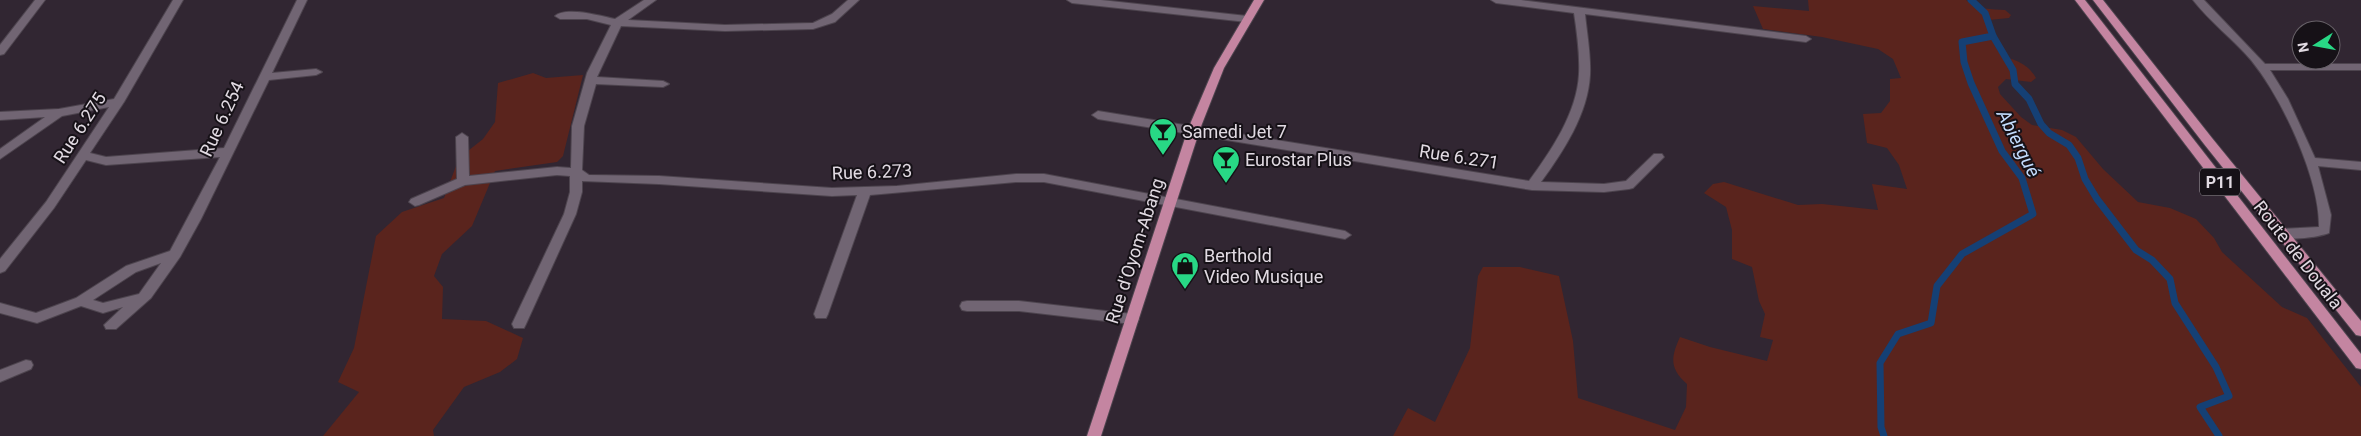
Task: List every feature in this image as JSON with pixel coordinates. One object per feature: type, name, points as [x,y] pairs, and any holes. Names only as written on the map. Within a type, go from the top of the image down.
[{"type":"main road","name":"Rue d'Oyom-Abang","points":[[1094,436],[1194,129],[1219,68],[1259,0]]},
{"type":"main road","name":"Route de Douala","points":[[2080,0],[2361,364]]},
{"type":"main road","name":"P11","points":[[2098,0],[2361,331]]},
{"type":"street","points":[[0,52],[40,0]]},
{"type":"street","name":"Rue 6.275","points":[[0,268],[50,205],[118,102],[178,0]]},
{"type":"street","name":"Rue 6.254","points":[[111,325],[146,295],[175,254],[228,152],[302,0]]},
{"type":"street","points":[[519,324],[570,214],[576,192],[578,126],[586,92],[617,23],[651,0]]},
{"type":"street","points":[[560,16],[587,16],[617,23],[725,28],[813,26],[827,24],[837,18],[854,0]]},
{"type":"street","points":[[1072,0],[1247,18]]},
{"type":"street","points":[[1496,0],[1526,2],[1806,39]]},
{"type":"street","points":[[2198,0],[2262,67],[2276,87],[2310,161],[2320,188],[2327,221],[2325,230],[2316,233],[2282,233]]},
{"type":"street","points":[[1532,186],[1567,127],[1582,94],[1584,44],[1579,10]]},
{"type":"street","points":[[2262,67],[2361,67]]},
{"type":"street","points":[[263,77],[316,72]]},
{"type":"street","points":[[592,80],[663,84]]},
{"type":"street","points":[[0,116],[60,114],[118,102]]},
{"type":"street","points":[[0,155],[60,114]]},
{"type":"street","name":"Rue 6.271","points":[[1098,115],[1194,129],[1380,163],[1532,186],[1604,188],[1629,185],[1658,157]]},
{"type":"street","points":[[462,137],[463,181]]},
{"type":"street","points":[[83,155],[106,161],[228,152]]},
{"type":"street","points":[[2310,161],[2361,166]]},
{"type":"street","name":"Rue 6.273","points":[[415,202],[463,181],[557,171],[576,172],[587,179],[659,180],[832,192],[1044,178],[1345,235]]},
{"type":"street","points":[[821,314],[865,191]]},
{"type":"street","points":[[0,308],[37,318],[81,301],[131,269],[175,254]]},
{"type":"street","points":[[81,301],[103,308],[146,295]]},
{"type":"street","points":[[967,306],[1019,306],[1132,319]]},
{"type":"street","points":[[0,376],[26,364]]},
{"type":"shaded area","points":[[1808,0],[1966,0],[1980,7],[2005,10],[2011,15],[2009,18],[1989,20],[1991,36],[1996,47],[2001,53],[2029,69],[2036,78],[2031,82],[2006,79],[1998,87],[2000,94],[2021,117],[2032,125],[2062,130],[2076,137],[2103,169],[2138,202],[2170,208],[2196,219],[2214,238],[2222,252],[2282,307],[2307,318],[2361,387],[2361,436],[1393,436],[1408,408],[1435,422],[1470,348],[1478,276],[1483,267],[1520,267],[1559,276],[1573,341],[1578,398],[1675,430],[1686,407],[1687,384],[1677,373],[1673,362],[1680,337],[1710,347],[1767,361],[1773,340],[1760,337],[1765,314],[1759,301],[1752,267],[1732,259],[1732,230],[1726,207],[1704,193],[1713,184],[1724,182],[1798,205],[1822,204],[1878,210],[1872,184],[1907,189],[1899,165],[1887,148],[1867,143],[1863,114],[1881,113],[1890,101],[1890,79],[1901,78],[1893,59],[1878,49],[1822,37],[1763,29],[1753,6],[1809,11]]},
{"type":"shaded area","points":[[533,73],[546,78],[583,75],[563,156],[557,162],[495,171],[472,226],[442,254],[434,276],[443,287],[442,319],[486,321],[523,338],[517,359],[500,372],[464,387],[433,430],[434,436],[323,436],[359,392],[338,382],[354,348],[376,236],[402,212],[444,198],[459,158],[483,139],[495,122],[498,83]]},
{"type":"waterway","name":"Abiergué","points":[[1971,0],[1985,13],[1993,36]]},
{"type":"waterway","name":"Abiergué","points":[[1884,436],[1881,427],[1880,363],[1898,334],[1931,323],[1937,286],[1962,254],[2033,214],[2022,178],[2002,151],[1971,83],[1964,62],[1962,42],[1993,36]]},
{"type":"waterway","points":[[1993,36],[2013,70],[2015,84],[2029,99],[2041,124],[2049,133],[2069,145],[2078,158],[2085,179],[2097,199],[2136,250],[2152,260],[2170,279],[2175,303],[2216,367],[2229,396],[2200,407],[2219,436]]},
{"type":"place","name":"Samedi Jet 7","points":[[1163,156]]},
{"type":"place","name":"Eurostar Plus","points":[[1226,184]]},
{"type":"place","name":"Berthold Video Musique","points":[[1185,290]]}]
